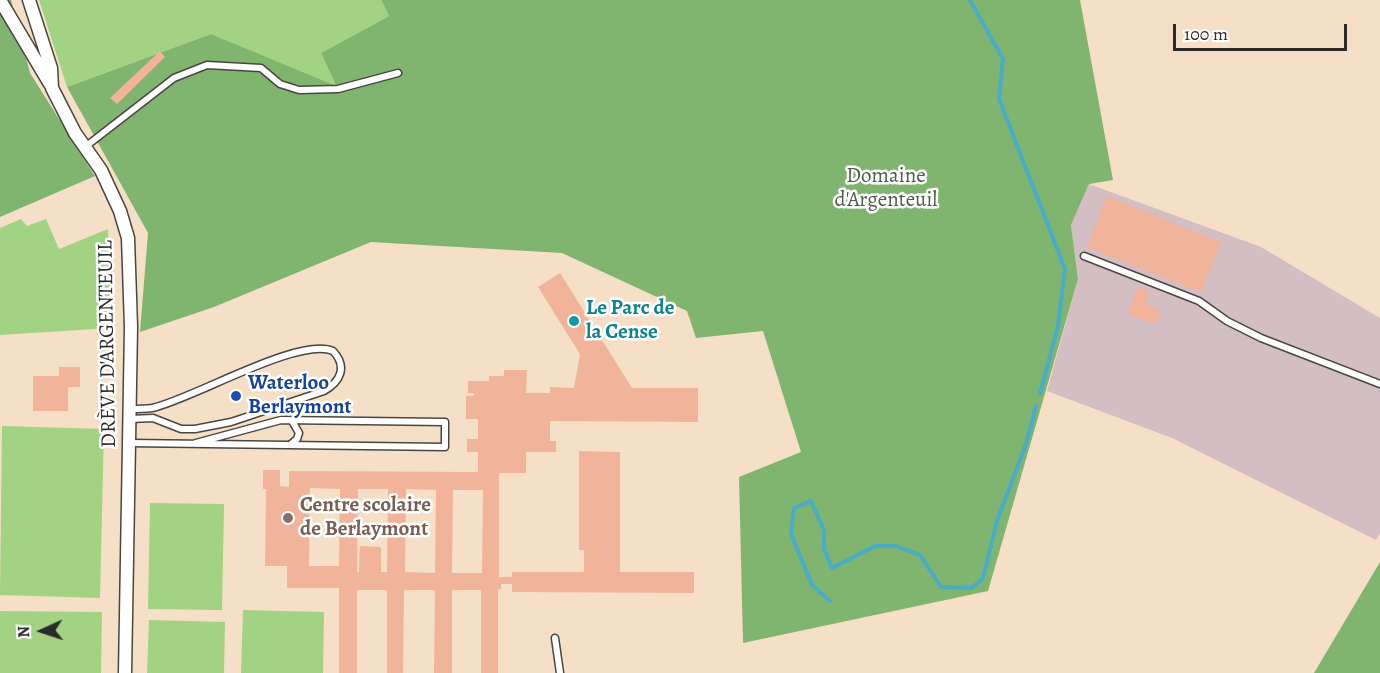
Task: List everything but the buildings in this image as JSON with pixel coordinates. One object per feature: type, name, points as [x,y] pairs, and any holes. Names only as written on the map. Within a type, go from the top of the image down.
[{"type":"street","points":[[0,0],[52,88]]},
{"type":"street","name":"DRÈVE D'ARGENTEUIL","points":[[29,0],[51,68],[52,88],[116,201],[128,238],[129,443],[125,673]]},
{"type":"lane","points":[[85,147],[174,78],[207,65],[261,68],[280,84],[299,90],[338,89],[398,73]]},
{"type":"lane","points":[[1084,256],[1198,301],[1227,321],[1261,338],[1380,384]]},
{"type":"lane","points":[[315,347],[333,351],[341,366],[341,377],[335,385],[324,391],[231,422],[195,429],[181,429],[153,418],[129,414],[152,408],[233,374],[315,347]]},
{"type":"lane","points":[[129,443],[445,447],[445,422],[291,420],[271,422],[196,443]]},
{"type":"lane","points":[[290,445],[297,439],[299,433],[297,426],[291,420]]},
{"type":"lane","points":[[555,638],[560,673]]},
{"type":"shaded area","points":[[1089,184],[1261,247],[1380,318],[1380,533],[1376,540],[1172,438],[1047,391],[1078,279],[1071,225]]},
{"type":"green space","points":[[0,0],[11,0],[30,73],[95,176],[0,217]]},
{"type":"green space","points":[[39,0],[381,0],[389,16],[321,53],[336,87],[211,34],[67,87]]},
{"type":"green space","name":"Domaine d'Argenteuil","points":[[381,0],[1080,0],[1113,180],[1089,184],[1071,225],[1078,279],[988,591],[743,643],[739,477],[801,452],[763,331],[696,338],[687,311],[562,253],[371,242],[214,307],[140,332],[148,233],[67,87],[211,34],[336,86],[321,53],[389,16]]},
{"type":"green space","points":[[21,219],[27,226],[46,219],[59,249],[108,229],[111,328],[0,335],[0,228]]},
{"type":"green space","points":[[2,426],[104,429],[100,598],[0,595]]},
{"type":"green space","points":[[150,503],[224,504],[222,610],[148,609]]},
{"type":"green space","points":[[1380,562],[1380,673],[1314,673]]},
{"type":"green space","points":[[243,610],[324,612],[323,673],[241,673]]},
{"type":"green space","points":[[0,611],[102,612],[101,673],[0,673]]},
{"type":"green space","points":[[149,620],[225,622],[224,673],[147,673]]},
{"type":"waterway","points":[[970,0],[1003,59],[999,99],[1065,269],[1058,326],[1040,394]]},
{"type":"waterway","points":[[830,601],[812,585],[791,534],[794,508],[811,501],[824,530],[824,549],[832,568],[875,546],[896,546],[920,555],[941,587],[972,588],[983,578],[997,521],[1026,444],[1036,406]]},
{"type":"place","name":"Le Parc de la Cense","points":[[574,321]]},
{"type":"place","name":"Waterloo Berlaymont","points":[[236,396]]},
{"type":"place","name":"Centre scolaire de Berlaymont","points":[[288,518]]}]
